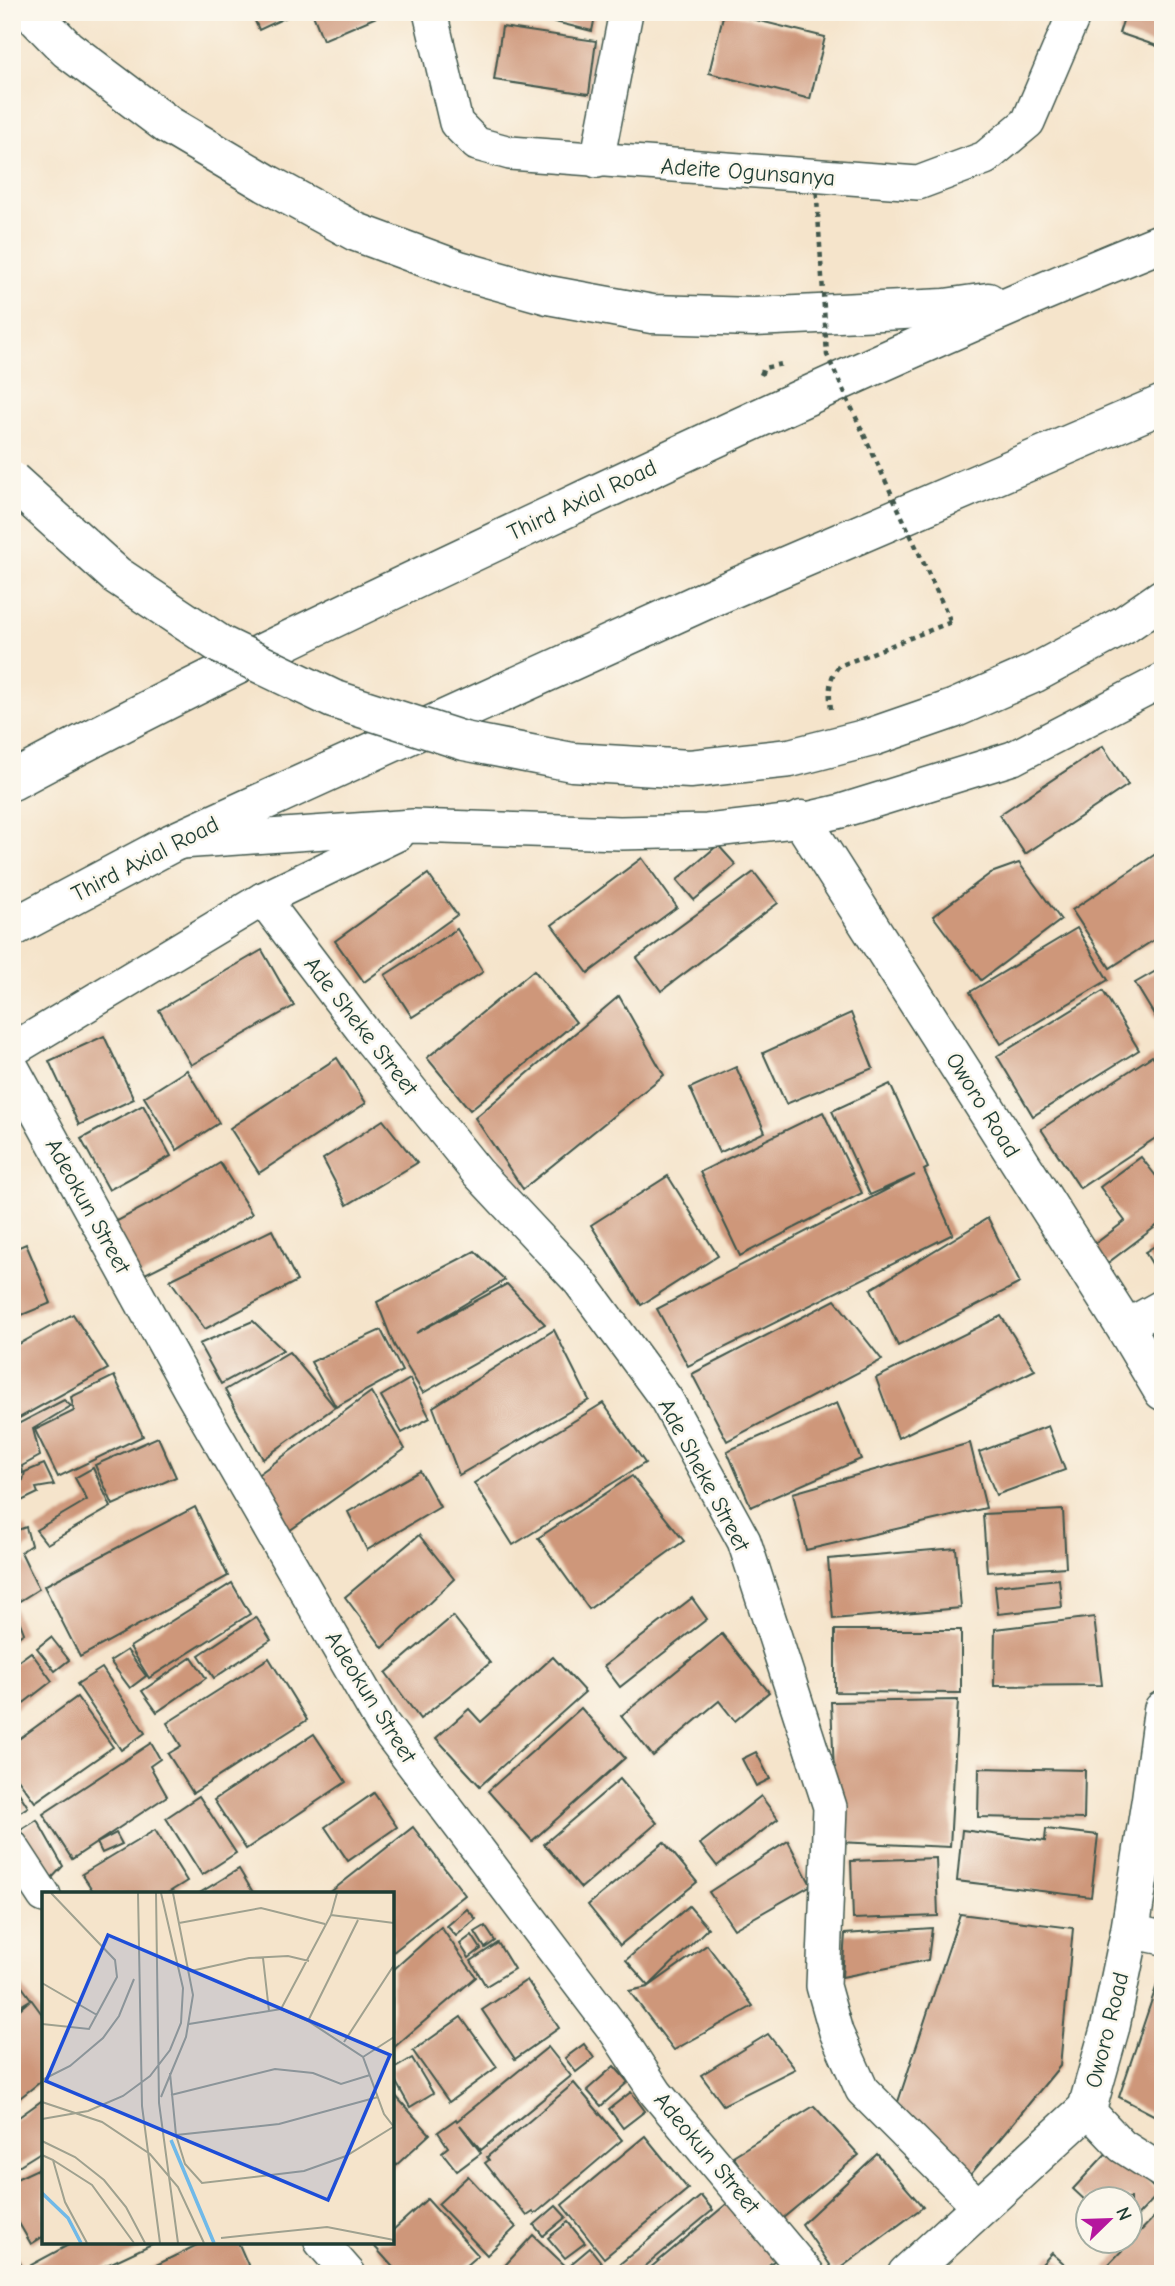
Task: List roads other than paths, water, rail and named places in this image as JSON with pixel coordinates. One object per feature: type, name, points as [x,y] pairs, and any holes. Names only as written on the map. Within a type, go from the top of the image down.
[{"type":"main road","points":[[31,12],[68,49],[168,125],[356,232],[459,270],[548,295],[652,314],[754,317],[945,309],[1028,296]]},
{"type":"main road","name":"Third Axial Road","points":[[12,781],[105,731],[365,603],[754,420],[1028,296],[1163,242]]},
{"type":"main road","name":"Third Axial Road","points":[[12,928],[172,843],[706,600],[1163,404]]},
{"type":"main road","points":[[12,481],[116,575],[221,645],[333,699],[464,741],[572,762],[690,769],[790,758],[872,737],[953,709],[1035,673],[1124,625],[1163,598]]},
{"type":"main road","name":"Oworo Road","points":[[802,820],[1163,1391]]},
{"type":"main road","name":"Oworo Road","points":[[907,2274],[1087,2109],[1110,2028],[1146,1934],[1151,1799],[1163,1710]]},
{"type":"street","name":"Adeite Ogunsanya","points":[[430,12],[456,123],[477,144],[510,153],[597,161],[918,183],[985,158],[1028,121],[1075,12]]},
{"type":"street","points":[[597,161],[626,12]]},
{"type":"street","points":[[172,843],[413,826],[620,833],[707,831],[802,820],[841,811],[1013,758],[1163,680]]},
{"type":"street","points":[[12,1050],[263,899],[413,826]]},
{"type":"street","name":"Ade Sheke Street","points":[[263,899],[367,1036],[478,1173],[580,1282],[666,1399],[744,1541],[830,1807],[823,1986],[836,2032],[862,2090],[979,2207]]},
{"type":"street","name":"Adeokun Street","points":[[12,1067],[190,1390],[382,1723],[616,2032],[656,2093],[808,2274]]},
{"type":"street","points":[[1125,1327],[1163,1307]]},
{"type":"street","points":[[12,1847],[42,1893]]},
{"type":"street","points":[[1087,2109],[1122,2146],[1163,2172]]},
{"type":"street","points":[[323,2244],[349,2274]]}]
